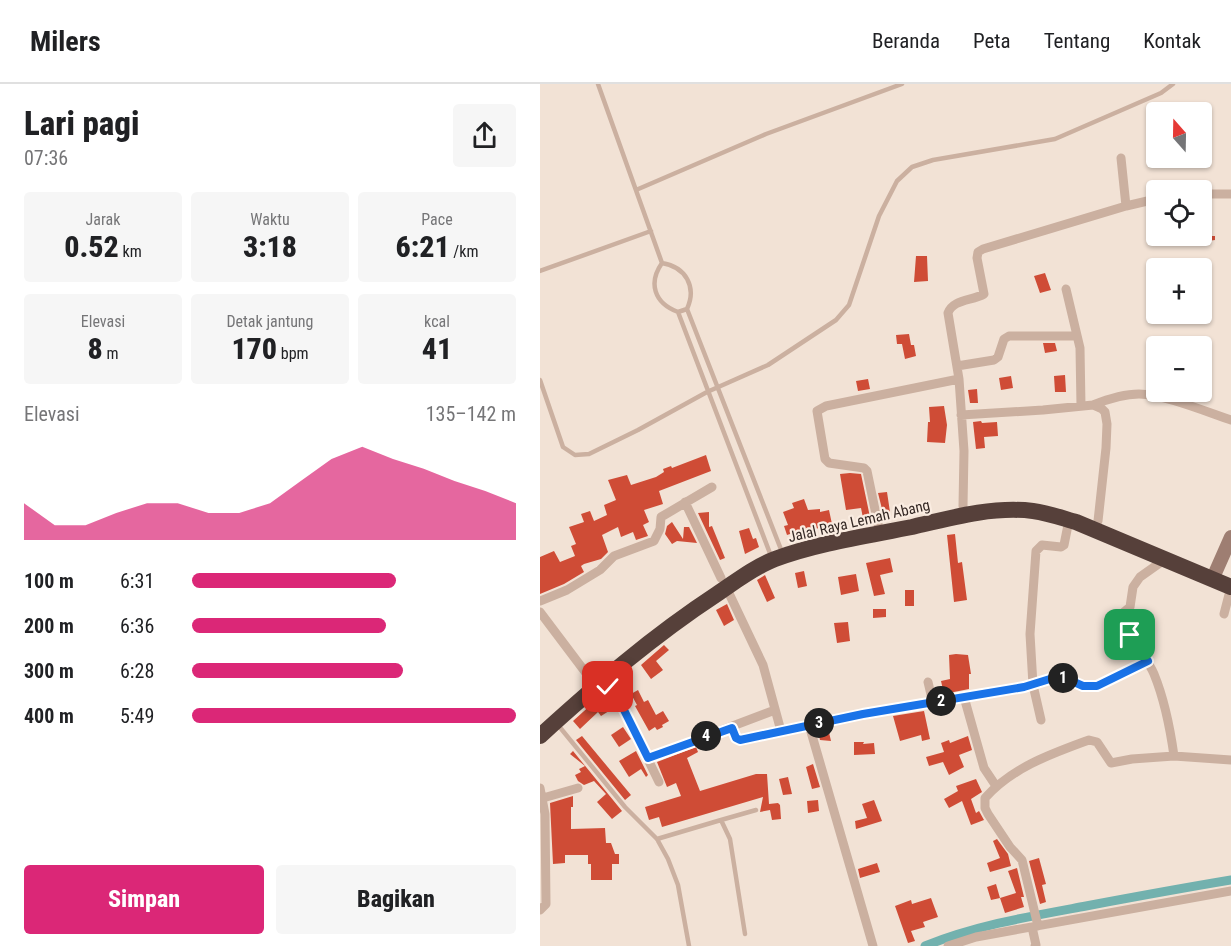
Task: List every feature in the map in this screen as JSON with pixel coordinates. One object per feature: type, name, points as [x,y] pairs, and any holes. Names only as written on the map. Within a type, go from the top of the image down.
[{"type":"highway","name":"Jalal Raya Lemah Abang","points":[[540,736],[548,722],[596,678],[657,636],[724,583],[776,554],[878,524],[998,500],[1032,499],[1063,507],[1224,573]]},
{"type":"highway","name":"Jalal Raya Lemah Abang","points":[[776,554],[993,511],[1034,511],[1069,520],[1231,587]]},
{"type":"street","points":[[1121,158],[1126,206]]},
{"type":"street","points":[[1212,194],[1231,194]]},
{"type":"street","points":[[963,506],[964,451],[959,379],[948,313],[951,306],[956,303],[984,294],[977,258],[980,250],[1146,201]]},
{"type":"street","points":[[1066,289],[1080,348],[1081,406]]},
{"type":"street","points":[[957,366],[994,360],[998,357],[1004,339],[1010,336],[1076,336]]},
{"type":"street","points":[[878,524],[867,471],[864,468],[829,463],[825,459],[817,411],[825,406],[959,379]]},
{"type":"street","points":[[961,415],[1093,405],[1116,397],[1144,394],[1231,420]]},
{"type":"street","points":[[1093,405],[1103,410],[1107,424],[1098,521]]},
{"type":"street","points":[[540,601],[567,590],[600,570],[614,556],[654,541],[660,529],[661,517],[712,487]]},
{"type":"street","points":[[685,502],[763,665],[780,731]]},
{"type":"street","points":[[1041,720],[1033,686],[1030,634],[1036,551],[1042,545],[1061,547],[1064,545],[1069,520]]},
{"type":"street","points":[[1224,573],[1231,537]]},
{"type":"street","points":[[1164,560],[1140,577],[1133,587],[1130,607],[1124,612],[1124,618],[1130,635],[1148,661],[1167,710],[1174,756]]},
{"type":"street","points":[[1224,614],[1231,587]]},
{"type":"street","points":[[540,612],[596,678],[618,698],[659,782]]},
{"type":"street","points":[[732,728],[736,738],[740,740],[809,725],[1033,686],[1060,678],[1083,686],[1097,686],[1148,661]]},
{"type":"street","points":[[928,682],[933,703]]},
{"type":"street","points":[[964,698],[984,768],[996,786]]},
{"type":"street","points":[[648,758],[775,710]]},
{"type":"street","points":[[809,725],[873,946]]},
{"type":"street","points":[[1035,946],[1035,909],[1022,860],[1010,847],[985,808],[985,798],[996,786],[1036,760],[1089,740],[1097,742],[1111,763],[1174,756],[1231,760]]},
{"type":"street","points":[[540,788],[545,814],[546,904],[540,910]]},
{"type":"street","points":[[543,798],[578,788]]},
{"type":"street","points":[[948,946],[976,937],[1036,924],[1231,891]]},
{"type":"lane","points":[[598,84],[662,263]]},
{"type":"lane","points":[[636,190],[766,134],[902,84]]},
{"type":"lane","points":[[540,380],[563,447],[568,452],[589,454],[708,392],[768,365],[836,320],[849,305],[879,216],[897,182],[912,167],[933,160],[1055,139],[1161,93],[1173,84]]},
{"type":"lane","points":[[540,271],[651,231]]},
{"type":"lane","points":[[662,263],[656,271],[655,292],[668,309],[678,312],[687,309]]},
{"type":"lane","points":[[662,263],[677,267],[688,279],[692,294],[687,309],[718,388],[776,554]]},
{"type":"lane","points":[[678,312],[708,392],[776,554]]},
{"type":"lane","points":[[548,722],[657,839],[678,885],[689,946]]},
{"type":"lane","points":[[657,839],[756,810]]},
{"type":"lane","points":[[721,819],[730,838],[745,934]]},
{"type":"building","points":[[916,256],[927,256],[928,281],[914,282]]},
{"type":"building","points":[[1045,273],[1051,290],[1040,293],[1034,276]]},
{"type":"building","points":[[909,334],[916,356],[905,359],[902,344],[897,344],[896,335]]},
{"type":"building","points":[[1043,343],[1055,343],[1057,351],[1045,353]]},
{"type":"building","points":[[1065,375],[1066,392],[1055,392],[1054,376]]},
{"type":"building","points":[[1011,376],[1013,388],[1001,390],[999,378]]},
{"type":"building","points":[[868,379],[870,389],[858,391],[856,381]]},
{"type":"building","points":[[977,389],[978,403],[970,403],[968,390]]},
{"type":"building","points":[[944,406],[947,425],[945,443],[927,442],[928,422],[930,422],[929,407]]},
{"type":"building","points":[[981,421],[982,423],[997,422],[998,436],[984,437],[985,448],[976,449],[973,422]]},
{"type":"building","points":[[706,455],[711,471],[659,491],[663,504],[644,510],[649,522],[643,525],[648,536],[636,540],[633,532],[621,537],[618,527],[602,535],[608,552],[601,559],[584,564],[581,566],[584,572],[540,594],[540,557],[554,551],[560,562],[575,556],[571,546],[576,544],[569,527],[584,522],[581,514],[590,511],[594,521],[607,515],[604,505],[616,500],[608,480],[627,475],[631,485],[656,477],[664,472],[663,469],[671,466],[672,468]]},
{"type":"building","points":[[840,474],[861,474],[870,517],[863,518],[861,508],[846,510]]},
{"type":"building","points":[[887,492],[890,512],[883,513],[878,493]]},
{"type":"building","points":[[804,499],[808,510],[820,509],[820,512],[829,510],[832,524],[809,531],[808,528],[787,535],[784,526],[788,525],[783,512],[794,508],[792,503]]},
{"type":"building","points":[[709,512],[709,527],[712,526],[725,558],[720,560],[698,513]]},
{"type":"building","points":[[672,522],[683,539],[684,527],[689,527],[697,543],[677,541],[672,544],[665,534],[667,526]]},
{"type":"building","points":[[749,528],[759,547],[745,554],[739,531]]},
{"type":"building","points":[[955,534],[958,563],[962,562],[967,600],[954,602],[947,535]]},
{"type":"building","points":[[890,558],[893,572],[880,575],[885,594],[874,596],[866,563]]},
{"type":"building","points":[[804,571],[807,586],[798,588],[795,573]]},
{"type":"building","points":[[856,574],[859,591],[841,595],[838,577]]},
{"type":"building","points":[[765,575],[775,598],[767,602],[757,580]]},
{"type":"building","points":[[905,590],[914,590],[914,606],[905,606]]},
{"type":"building","points":[[727,604],[734,620],[724,626],[716,610]]},
{"type":"building","points":[[873,609],[886,609],[886,617],[873,618]]},
{"type":"building","points":[[848,622],[850,641],[837,643],[834,623]]},
{"type":"building","points":[[664,645],[669,650],[656,661],[663,670],[651,679],[641,665]]},
{"type":"building","points":[[949,655],[968,655],[971,674],[969,674],[969,689],[944,694],[941,681],[950,679]]},
{"type":"building","points":[[638,690],[644,702],[648,700],[656,715],[663,711],[669,721],[662,725],[663,727],[657,730],[655,727],[649,731],[631,694]]},
{"type":"building","points":[[604,693],[614,706],[607,708],[609,711],[601,716],[598,712],[580,729],[573,721]]},
{"type":"building","points":[[924,711],[930,739],[922,741],[921,735],[900,741],[893,716]]},
{"type":"building","points":[[623,727],[631,739],[619,747],[611,735]]},
{"type":"building","points":[[828,728],[831,741],[820,740],[818,730]]},
{"type":"building","points":[[582,736],[631,795],[625,800],[576,740]]},
{"type":"building","points":[[968,736],[972,750],[959,755],[964,767],[949,775],[943,762],[929,766],[926,757],[944,752],[941,743],[949,740],[950,743]]},
{"type":"building","points":[[854,742],[874,743],[875,754],[854,755]]},
{"type":"building","points":[[696,747],[698,752],[687,758],[700,791],[756,774],[767,774],[769,804],[778,803],[780,805],[781,819],[772,820],[770,810],[760,812],[763,797],[662,827],[659,817],[649,820],[645,807],[681,796],[676,783],[667,787],[657,762]]},
{"type":"building","points":[[573,751],[622,811],[612,819],[597,802],[606,794],[594,781],[584,785],[578,781],[575,775],[585,766],[570,754]]},
{"type":"building","points":[[636,751],[648,775],[646,777],[641,769],[629,777],[619,761]]},
{"type":"building","points":[[813,764],[820,787],[812,789],[806,767]]},
{"type":"building","points":[[788,777],[792,794],[783,795],[779,779]]},
{"type":"building","points":[[976,779],[982,792],[971,799],[976,813],[979,811],[984,820],[971,825],[962,801],[949,808],[944,799],[958,791],[956,786]]},
{"type":"building","points":[[573,796],[571,829],[605,828],[606,843],[611,843],[615,854],[619,854],[619,864],[612,864],[612,880],[591,880],[591,864],[588,864],[588,855],[565,855],[565,863],[553,864],[550,803]]},
{"type":"building","points":[[818,800],[819,811],[808,813],[807,801]]},
{"type":"building","points":[[874,800],[882,821],[856,829],[855,821],[867,818],[862,804]]},
{"type":"building","points":[[997,839],[1008,854],[1011,866],[990,872],[987,863],[1000,858],[993,841]]},
{"type":"building","points":[[1039,858],[1046,884],[1042,885],[1046,902],[1040,904],[1029,861]]},
{"type":"building","points":[[877,863],[880,872],[860,878],[858,869]]},
{"type":"building","points":[[1017,868],[1024,907],[1005,913],[1000,898],[1016,893],[1008,871]]},
{"type":"building","points":[[996,884],[1000,898],[991,900],[987,887]]},
{"type":"building","points":[[931,898],[938,917],[923,922],[925,927],[911,931],[915,941],[908,943],[895,906],[911,900],[912,904]]},
{"type":"waterway","points":[[925,946],[964,932],[1005,922],[1231,880]]},
{"type":"route","points":[[608,687],[618,698],[648,758],[732,728],[736,738],[740,740],[863,714],[1033,686],[1053,678],[1065,678],[1083,686],[1097,686],[1148,661],[1130,635]]}]
